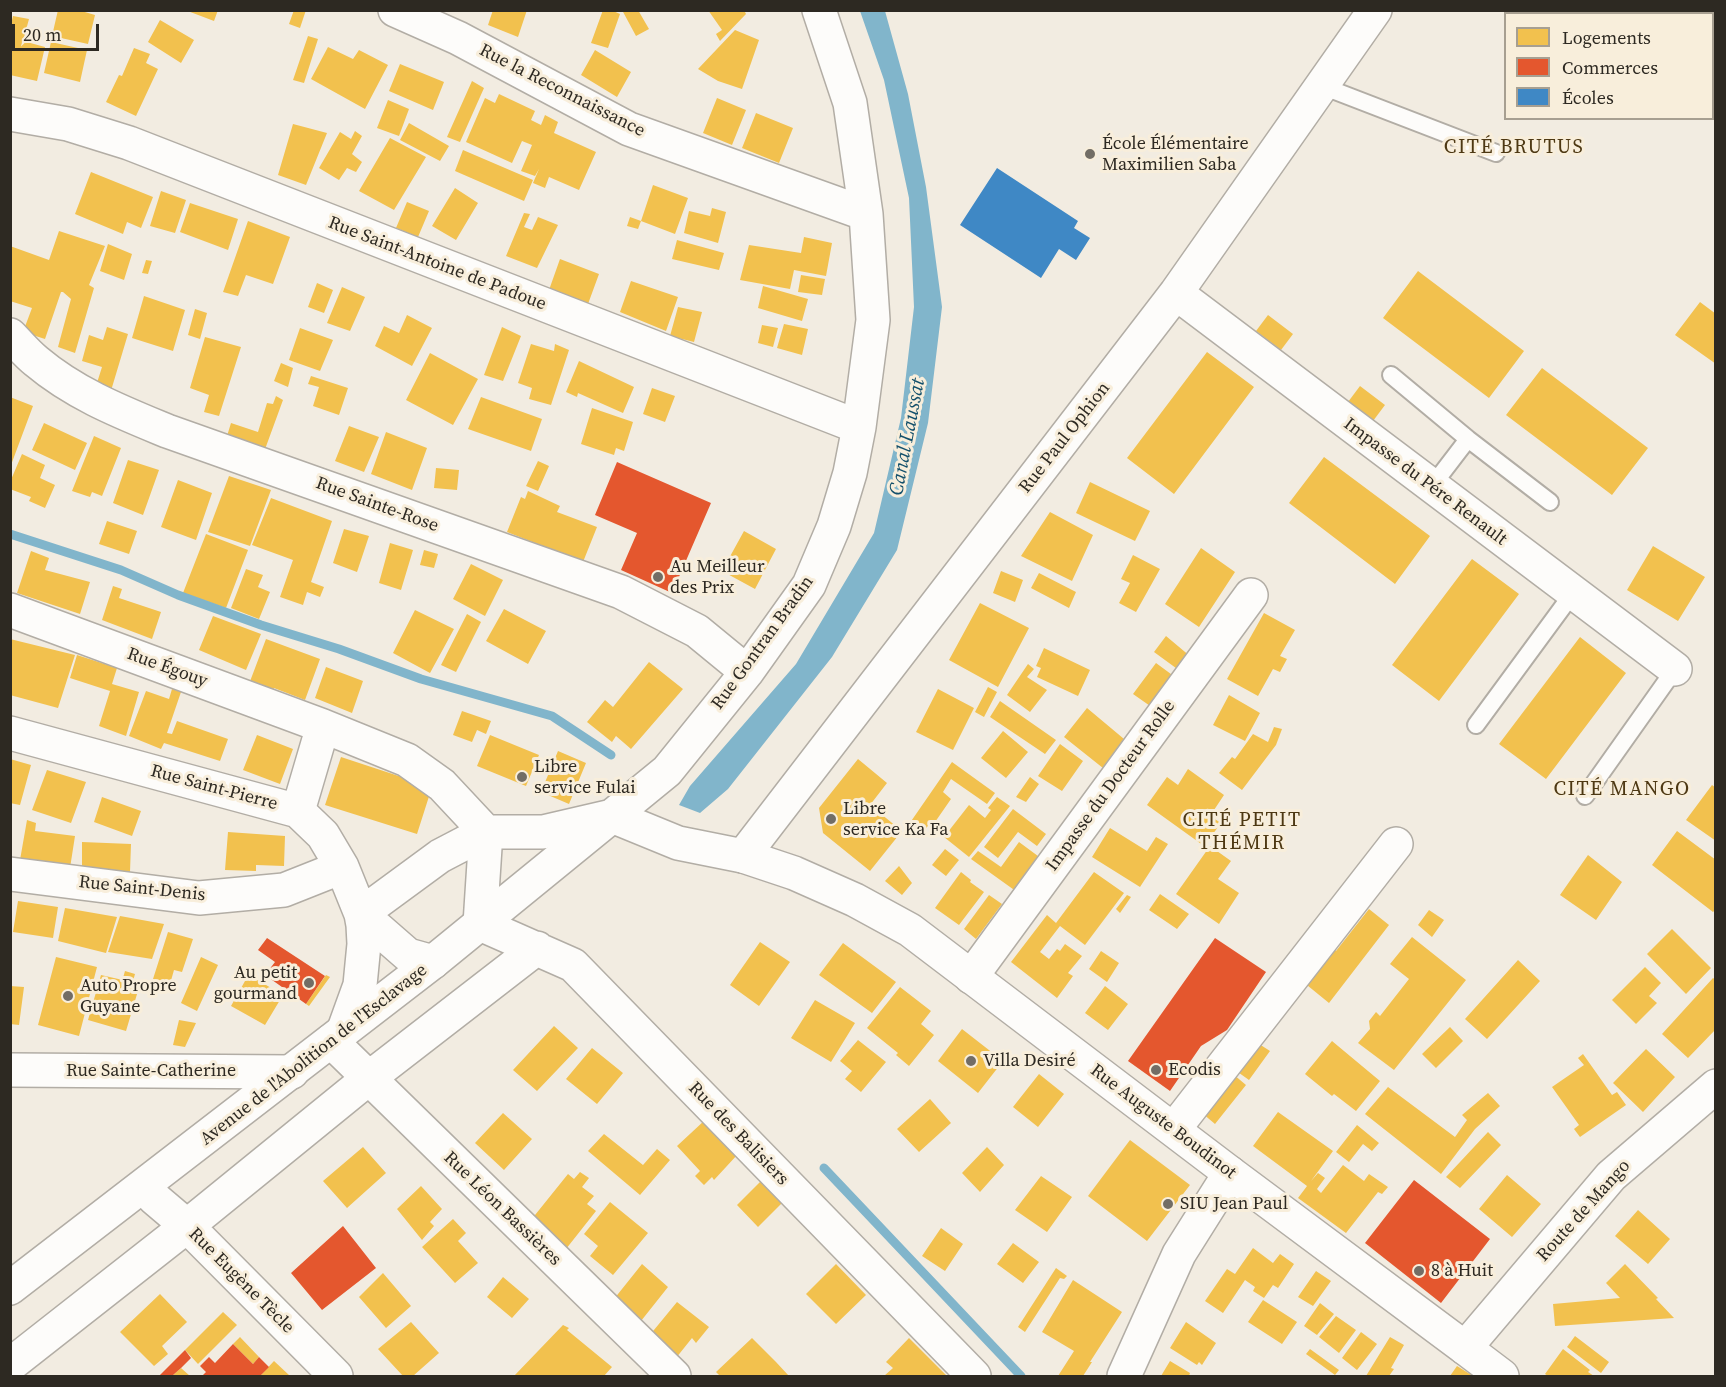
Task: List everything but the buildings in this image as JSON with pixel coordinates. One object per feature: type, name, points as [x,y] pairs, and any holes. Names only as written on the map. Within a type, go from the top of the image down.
[{"type":"street","name":"Rue la Reconnaissance","points":[[395,10],[458,38],[629,129],[866,214]]},
{"type":"street","name":"Rue Gontran Bradin","points":[[612,816],[667,771],[747,672],[809,585],[834,526],[850,473],[859,427],[873,320],[866,214],[850,103],[819,10]]},
{"type":"street","name":"Rue Paul Ophion","points":[[742,856],[1176,293],[1375,10]]},
{"type":"street","name":"Rue Saint-Antoine de Padoue","points":[[10,114],[68,124],[129,143],[859,427]]},
{"type":"street","name":"Impasse du Pére Renault","points":[[1176,293],[1675,669]]},
{"type":"street","name":"Rue Sainte-Rose","points":[[10,335],[36,361],[69,386],[113,409],[178,435],[621,592],[697,631],[747,672]]},
{"type":"street","name":"Impasse du Docteur Rolle","points":[[971,977],[1251,595]]},
{"type":"street","name":"Rue Égouy","points":[[10,610],[323,726],[407,760],[442,785],[486,832]]},
{"type":"street","points":[[298,811],[323,726]]},
{"type":"street","name":"Rue Saint-Pierre","points":[[10,733],[298,811],[323,835],[342,867],[361,914],[364,944],[360,984],[337,1037]]},
{"type":"street","name":"Rue Auguste Boudinot","points":[[612,816],[678,843],[742,856],[794,873],[855,900],[910,930],[1502,1377]]},
{"type":"street","points":[[361,914],[440,856],[486,832],[543,832],[612,816]]},
{"type":"street","name":"Avenue de l'Abolition de l'Esclavage","points":[[10,1288],[433,962],[612,816]]},
{"type":"street","points":[[480,924],[486,832]]},
{"type":"street","points":[[1174,1129],[1396,844]]},
{"type":"street","name":"Rue Saint-Denis","points":[[10,874],[199,898],[284,890],[342,867]]},
{"type":"street","name":"Rue Saint-Pierre","points":[[361,914],[408,955],[433,962]]},
{"type":"street","name":"Rue des Balisiers","points":[[480,924],[573,965],[974,1377]]},
{"type":"street","points":[[10,1365],[187,1226],[369,1078],[537,948]]},
{"type":"street","name":"Rue Léon Bassières","points":[[337,1037],[369,1078],[674,1377]]},
{"type":"street","name":"Rue Sainte-Catherine","points":[[10,1070],[292,1072]]},
{"type":"street","name":"Route de Mango","points":[[1465,1348],[1611,1176],[1716,1086]]},
{"type":"street","points":[[1124,1377],[1179,1254],[1230,1173]]},
{"type":"street","name":"Rue Eugène Tècle","points":[[147,1184],[154,1198],[187,1226],[336,1377]]},
{"type":"lane","points":[[1322,86],[1496,153]]},
{"type":"lane","points":[[1391,375],[1468,439],[1550,502]]},
{"type":"lane","points":[[1432,486],[1468,439]]},
{"type":"lane","points":[[1476,725],[1573,593]]},
{"type":"lane","points":[[1586,796],[1675,669]]},
{"type":"water","name":"Canal Laussat","points":[[860,11],[885,11],[908,94],[926,187],[942,307],[928,423],[897,550],[832,657],[728,789],[700,813],[679,805],[690,786],[796,664],[874,533],[901,418],[914,307],[909,198],[884,80]]},
{"type":"waterway","points":[[10,534],[121,570],[178,595],[421,679],[552,716],[611,755]]},
{"type":"waterway","points":[[824,1168],[1021,1376]]},
{"type":"place","name":"École Élémentaire Maximilien Saba","points":[[1090,154]]},
{"type":"place","name":"Au Meilleur des Prix","points":[[658,577]]},
{"type":"place","name":"Libre service Fulai","points":[[522,777]]},
{"type":"place","name":"Libre service Ka Fa","points":[[831,819]]},
{"type":"place","name":"Au petit gourmand","points":[[309,983]]},
{"type":"place","name":"Auto Propre Guyane","points":[[68,996]]},
{"type":"place","name":"Villa Desiré","points":[[971,1061]]},
{"type":"place","name":"Ecodis","points":[[1156,1070]]},
{"type":"place","name":"SIU Jean Paul","points":[[1168,1204]]},
{"type":"place","name":"8 à Huit","points":[[1419,1271]]},
{"type":"district","name":"CITÉ BRUTUS","points":[[1514,148]]},
{"type":"district","name":"CITÉ MANGO","points":[[1622,790]]},
{"type":"district","name":"CITÉ PETIT THÉMIR","points":[[1242,832]]}]
